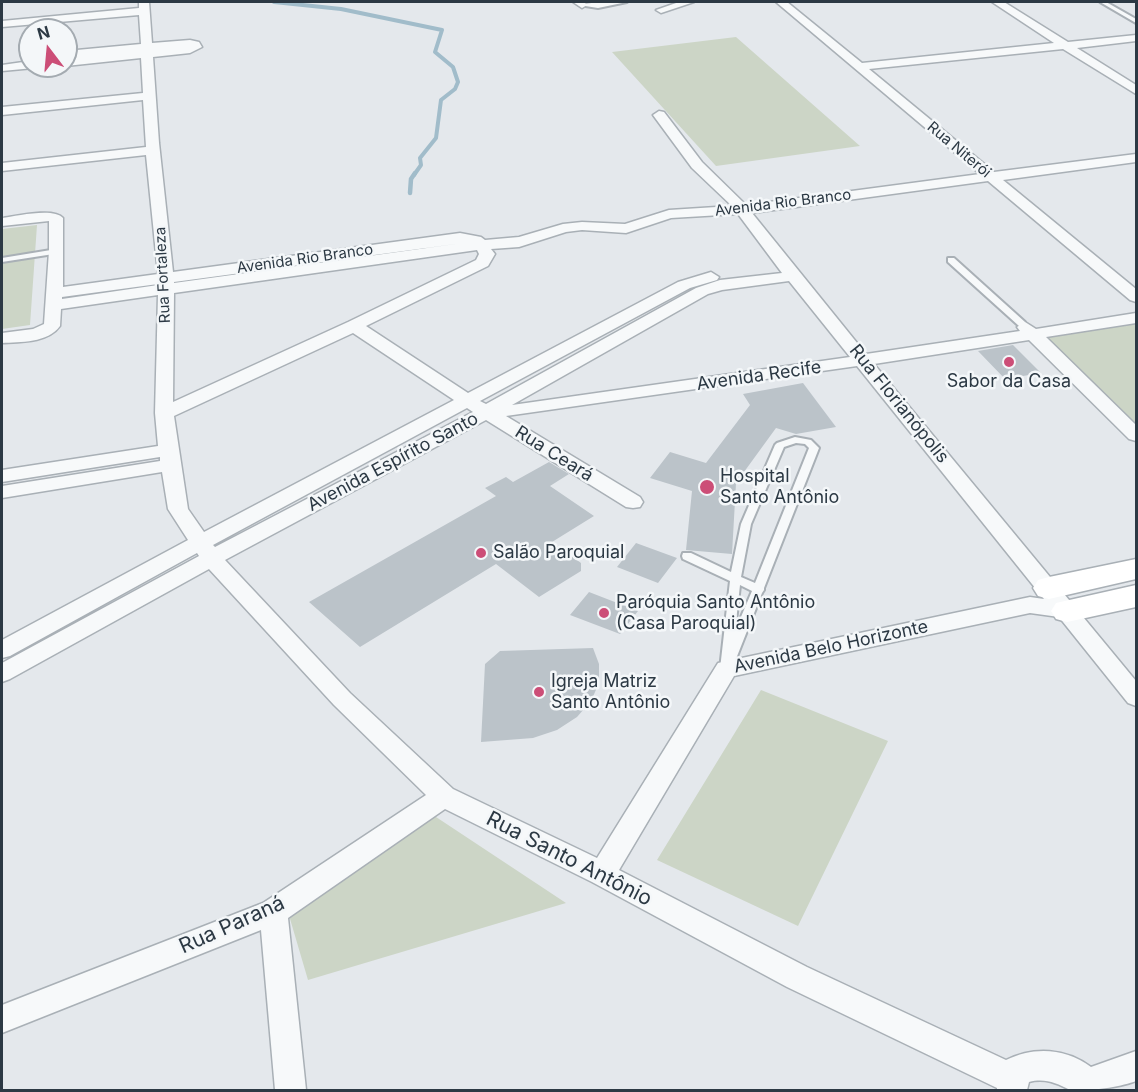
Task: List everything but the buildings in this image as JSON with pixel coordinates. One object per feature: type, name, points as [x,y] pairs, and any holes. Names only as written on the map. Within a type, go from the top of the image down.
[{"type":"street","points":[[661,10],[689,2]]},
{"type":"street","name":"Rua Niterói","points":[[781,2],[1137,297]]},
{"type":"street","points":[[997,2],[1137,90]]},
{"type":"street","points":[[2,24],[144,6]]},
{"type":"street","name":"Rua Fortaleza","points":[[144,6],[153,147],[166,284],[164,413],[178,509],[205,550]]},
{"type":"street","points":[[858,67],[1137,38]]},
{"type":"street","points":[[78,54],[146,51]]},
{"type":"street","points":[[78,60],[146,51]]},
{"type":"street","points":[[2,61],[18,59]]},
{"type":"street","points":[[2,68],[18,66]]},
{"type":"street","points":[[2,111],[149,96]]},
{"type":"street","name":"Rua Florianópolis","points":[[659,115],[698,165],[738,205],[859,355],[1048,601],[1137,697]]},
{"type":"street","points":[[2,160],[52,158],[153,147]]},
{"type":"street","name":"Avenida Rio Branco","points":[[53,299],[336,261],[519,242],[547,235],[563,228],[582,225],[626,229],[669,214],[715,213],[738,205],[1074,160],[1137,148]]},
{"type":"street","points":[[2,168],[52,158]]},
{"type":"street","name":"Avenida Rio Branco","points":[[1074,160],[1137,158]]},
{"type":"street","points":[[2,222],[53,216],[56,218],[57,251],[52,326],[40,333],[2,338]]},
{"type":"street","points":[[164,413],[354,326],[482,263],[487,254],[482,245]]},
{"type":"street","name":"Avenida Espírito Santo","points":[[2,672],[360,458],[684,285],[703,278],[790,271]]},
{"type":"street","name":"Avenida Espírito Santo","points":[[2,650],[205,550],[377,470],[487,412],[702,291],[720,285],[790,271]]},
{"type":"street","name":"Avenida Recife","points":[[487,412],[538,408],[747,371],[948,342],[1027,329],[1137,306]]},
{"type":"street","name":"Avenida Recife","points":[[1027,329],[1137,318]]},
{"type":"street","name":"Rua Ceará","points":[[354,326],[468,401],[633,502]]},
{"type":"street","points":[[1027,329],[1137,435]]},
{"type":"street","name":"Avenida Recife","points":[[503,381],[526,388],[552,391],[747,371]]},
{"type":"street","points":[[2,476],[169,457]]},
{"type":"street","points":[[2,492],[169,457]]},
{"type":"street","points":[[360,458],[377,470]]},
{"type":"street","name":"Rua Santo Antônio","points":[[205,550],[342,699],[444,796],[602,874],[797,977],[1012,1085]]},
{"type":"street","name":"Avenida Belo Horizonte","points":[[602,874],[726,669],[1048,601],[1137,570]]},
{"type":"street","name":"Avenida Belo Horizonte","points":[[1048,601],[1137,596]]},
{"type":"street","name":"Rua Paraná","points":[[2,1019],[273,912],[444,796]]},
{"type":"street","points":[[273,912],[291,1090]]},
{"type":"street","points":[[1012,1085],[1014,1073],[1022,1067],[1037,1064],[1056,1067],[1090,1087],[1137,1066]]},
{"type":"lane","points":[[580,3],[598,6],[624,2]]},
{"type":"lane","points":[[1103,2],[1137,21]]},
{"type":"lane","points":[[2,260],[57,251]]},
{"type":"lane","points":[[951,260],[1027,329]]},
{"type":"lane","points":[[795,440],[808,442],[814,448],[726,669],[735,580],[746,524],[780,445],[795,440]]},
{"type":"lane","points":[[687,556],[759,590]]},
{"type":"green space","points":[[736,37],[860,146],[716,166],[612,52]]},
{"type":"green space","points":[[37,225],[30,325],[2,329],[2,229]]},
{"type":"green space","points":[[1136,319],[1136,425],[1042,334]]},
{"type":"green space","points":[[761,690],[888,741],[798,926],[657,860]]},
{"type":"green space","points":[[433,815],[566,903],[308,980],[288,912]]},
{"type":"waterway","points":[[274,2],[341,9],[442,30],[435,52],[453,67],[458,82],[455,89],[441,100],[436,138],[420,158],[421,165],[414,175]]},
{"type":"waterway","points":[[410,193],[411,179],[415,173]]},
{"type":"place","name":"Sabor da Casa","points":[[1009,362]]},
{"type":"place","name":"Hospital Santo Antônio","points":[[707,487]]},
{"type":"place","name":"Salão Paroquial","points":[[481,553]]},
{"type":"place","name":"Paróquia Santo Antônio (Casa Paroquial)","points":[[604,613]]},
{"type":"place","name":"Igreja Matriz Santo Antônio","points":[[539,692]]}]
